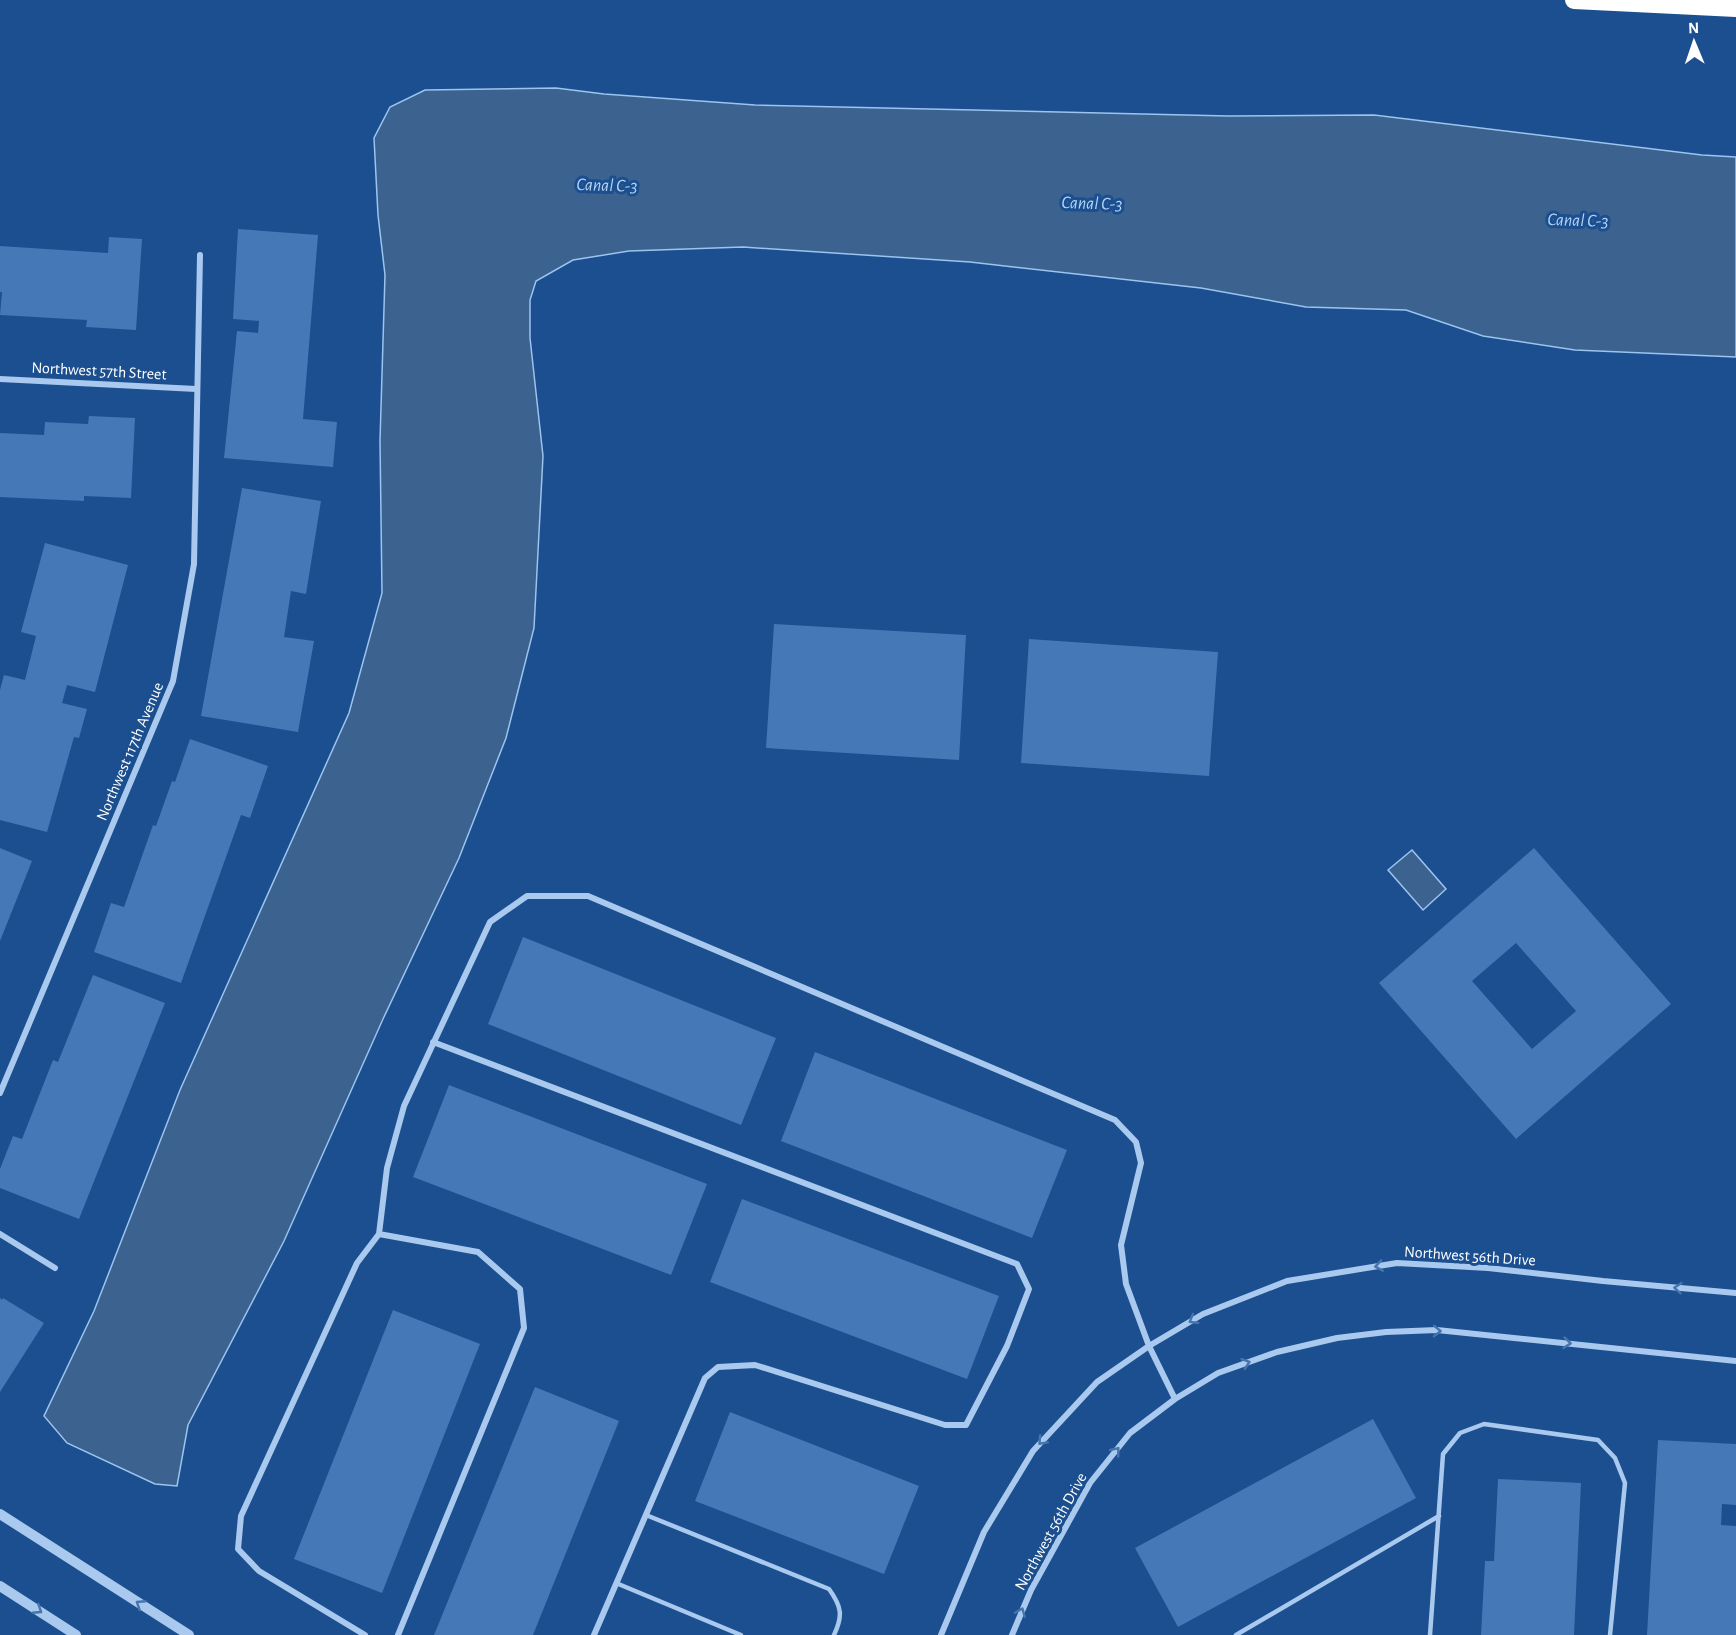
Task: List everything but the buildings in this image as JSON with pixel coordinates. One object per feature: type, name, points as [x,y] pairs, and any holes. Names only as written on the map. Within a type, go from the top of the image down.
[{"type":"highway","points":[[1574,0],[1736,8]]},
{"type":"street","name":"Northwest 117th Avenue","points":[[0,1092],[173,681],[194,564],[200,255]]},
{"type":"street","name":"Northwest 57th Street","points":[[0,379],[196,389]]},
{"type":"street","points":[[365,1635],[259,1571],[238,1549],[241,1516],[357,1263],[379,1234],[387,1168],[404,1106],[490,922],[527,896],[588,896],[1115,1120],[1136,1142],[1141,1163],[1121,1245],[1126,1284],[1149,1346],[1175,1399]]},
{"type":"street","points":[[434,1042],[1017,1264],[1029,1289],[1007,1346],[966,1425],[945,1425],[755,1365],[718,1367],[705,1378],[594,1635]]},
{"type":"street","points":[[0,1234],[55,1268]]},
{"type":"street","points":[[379,1234],[478,1252],[520,1289],[525,1328],[398,1635]]},
{"type":"street","name":"Northwest 56th Drive","points":[[941,1635],[984,1533],[1033,1451],[1097,1382],[1149,1346],[1203,1314],[1287,1281],[1397,1263],[1488,1268],[1736,1293]]},
{"type":"street","name":"Northwest 56th Drive","points":[[1012,1635],[1031,1590],[1090,1483],[1130,1433],[1175,1399],[1218,1373],[1277,1352],[1337,1338],[1386,1332],[1437,1330],[1736,1361]]},
{"type":"street","points":[[0,1514],[189,1635]]},
{"type":"street","points":[[0,1586],[76,1635]]},
{"type":"lane","points":[[1430,1635],[1443,1454],[1460,1433],[1484,1424],[1598,1440],[1615,1458],[1624,1482],[1610,1635]]},
{"type":"lane","points":[[646,1515],[829,1589],[839,1602],[840,1621],[834,1635]]},
{"type":"lane","points":[[1236,1635],[1439,1516]]},
{"type":"lane","points":[[616,1583],[741,1635]]},
{"type":"water","name":"Canal C-3","points":[[556,88],[604,94],[755,105],[1228,116],[1374,115],[1702,155],[1736,157],[1736,357],[1575,350],[1483,336],[1406,310],[1306,307],[1201,288],[970,262],[743,247],[629,251],[573,260],[536,281],[530,300],[530,338],[543,456],[534,628],[506,738],[459,858],[383,1019],[284,1241],[188,1425],[177,1486],[155,1484],[67,1443],[44,1416],[94,1311],[180,1090],[349,713],[382,593],[380,441],[385,275],[378,215],[374,138],[390,107],[425,90]]},
{"type":"water","points":[[1412,850],[1446,889],[1423,910],[1388,870]]}]
